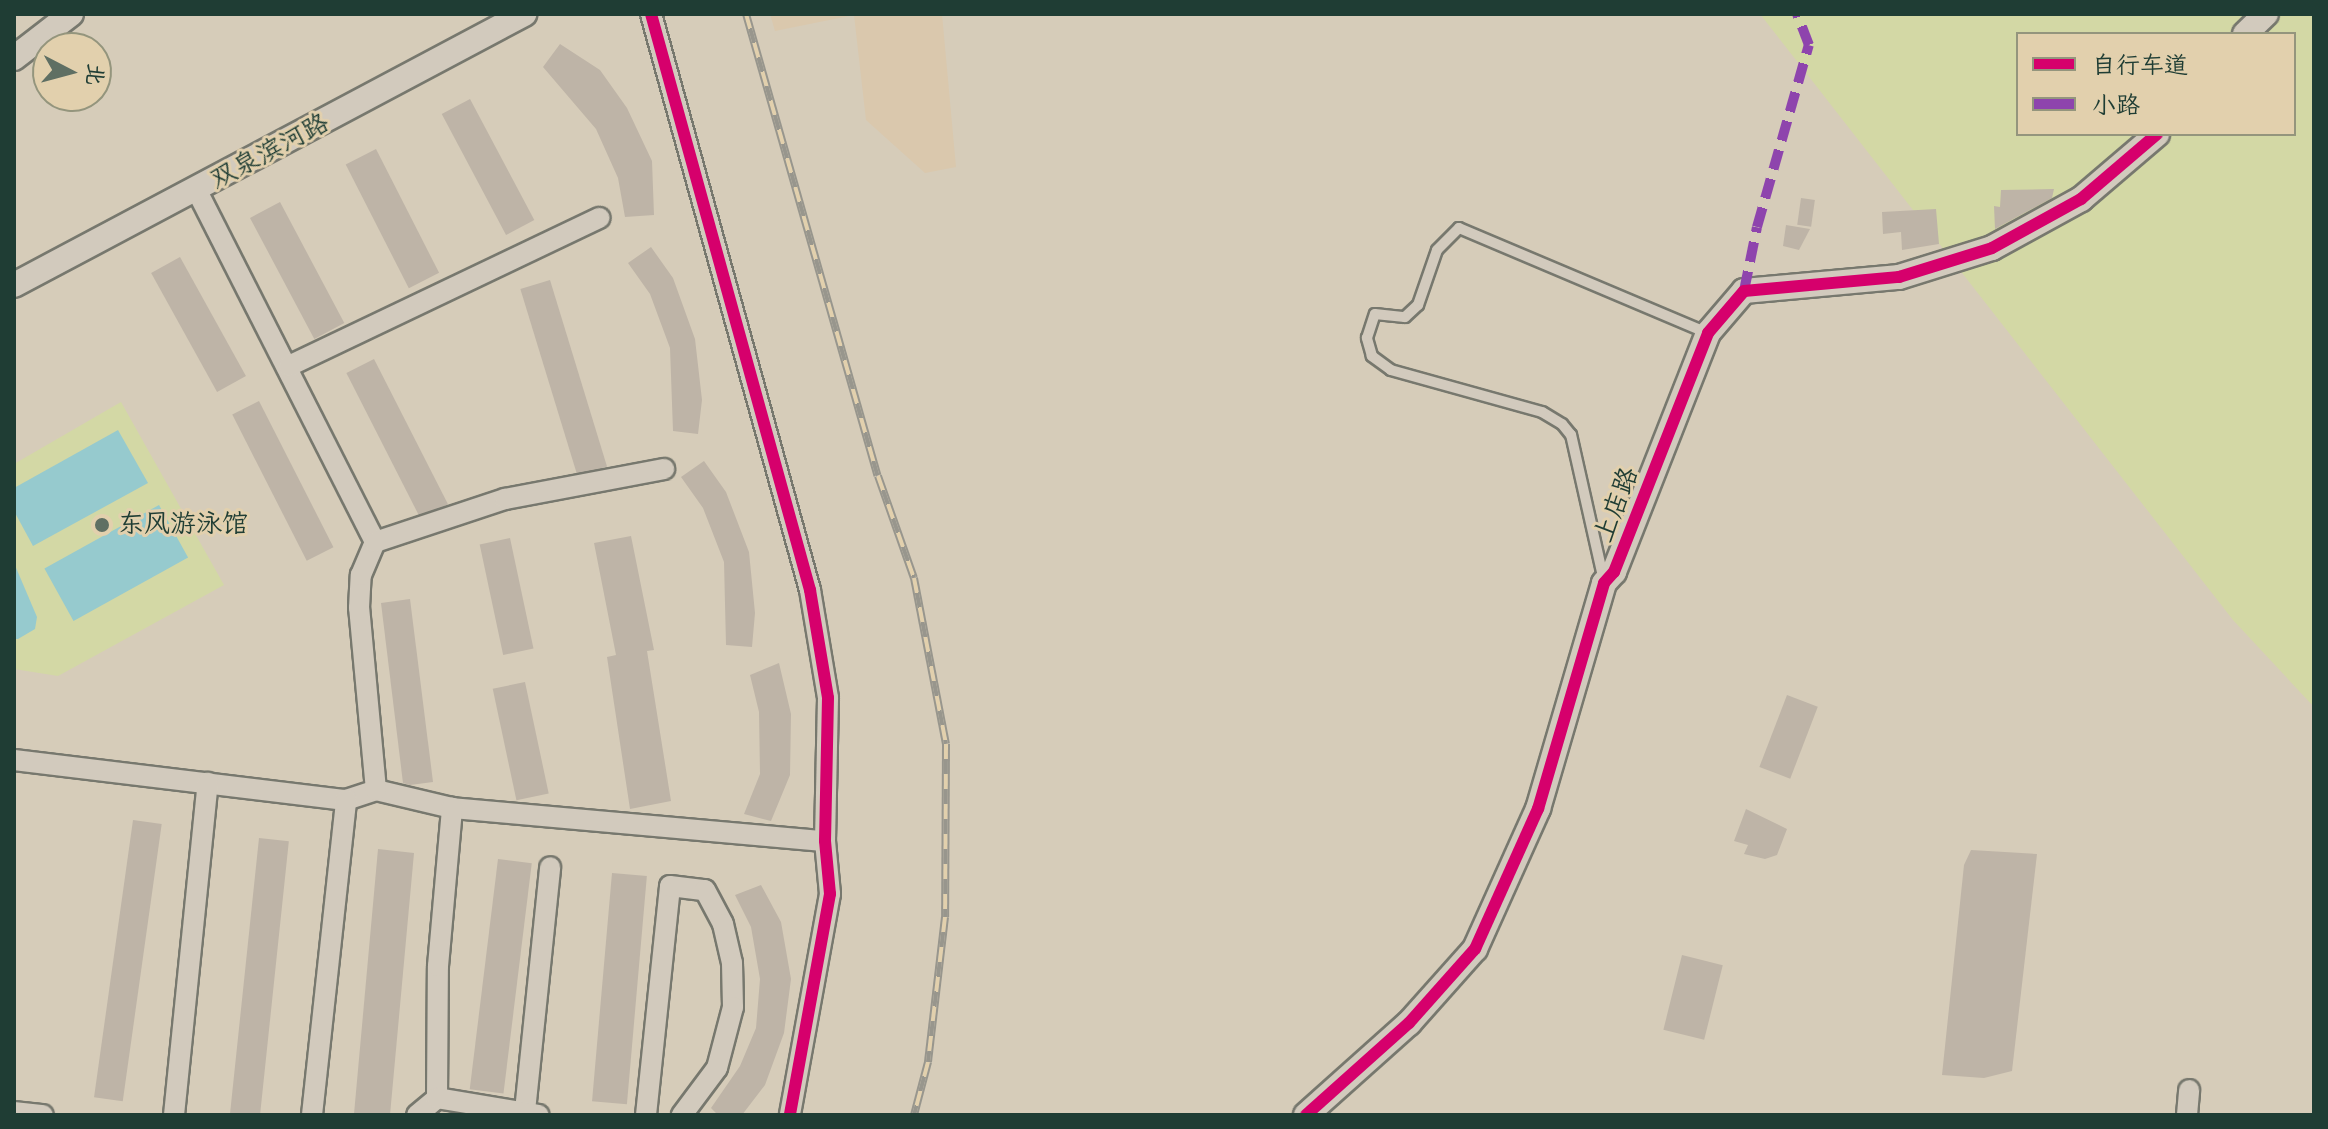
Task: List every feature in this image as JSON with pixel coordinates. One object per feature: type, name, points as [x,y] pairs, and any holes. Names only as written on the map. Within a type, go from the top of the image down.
[{"type":"street","points":[[14,58],[71,14]]},
{"type":"street","name":"双泉滨河路","points":[[14,285],[197,191],[524,14]]},
{"type":"street","points":[[651,14],[810,590],[828,698],[825,841],[830,894],[790,1115]]},
{"type":"street","points":[[2247,32],[2266,14]]},
{"type":"street","name":"上店路","points":[[1306,1115],[1409,1023],[1475,949],[1538,809],[1604,583],[1614,572],[1708,333],[1744,291],[1899,277],[1992,248],[2081,199],[2155,136]]},
{"type":"street","points":[[197,191],[289,366],[375,542]]},
{"type":"street","points":[[289,366],[599,218]]},
{"type":"street","points":[[376,790],[359,608],[361,575],[375,542],[505,499],[664,469]]},
{"type":"street","points":[[14,760],[346,800],[376,790],[452,808],[825,841]]},
{"type":"street","points":[[174,1115],[208,783]]},
{"type":"street","points":[[312,1115],[346,800]]},
{"type":"street","points":[[417,1115],[437,1098],[438,966],[452,808]]},
{"type":"street","points":[[437,1098],[532,1113],[550,867]]},
{"type":"street","points":[[646,1115],[670,886],[705,890],[723,924],[732,963],[733,1007],[717,1068],[682,1115]]},
{"type":"street","points":[[2187,1115],[2189,1090]]},
{"type":"street","points":[[14,1112],[43,1115]]},
{"type":"lane","points":[[1604,583],[1571,435],[1562,424],[1542,412],[1391,370],[1372,356],[1367,338],[1375,314],[1405,317],[1418,305],[1437,250],[1459,228],[1708,333]]},
{"type":"shaded area","points":[[770,14],[942,14],[956,167],[925,173],[866,120],[854,15],[775,31]]},
{"type":"green space","points":[[1760,14],[2314,14],[2314,707],[2233,620]]},
{"type":"green space","name":"东风游泳馆","points":[[121,402],[224,585],[58,676],[14,669],[14,464]]},
{"type":"water","points":[[118,430],[148,483],[33,546],[14,511],[14,488]]},
{"type":"water","points":[[159,505],[188,557],[74,621],[44,569]]},
{"type":"water","points":[[14,563],[37,617],[35,629],[18,639],[14,639]]},
{"type":"building","points":[[560,44],[600,70],[627,108],[652,161],[654,215],[625,217],[618,178],[596,129],[543,67]]},
{"type":"building","points":[[470,99],[534,220],[506,235],[442,114]]},
{"type":"building","points":[[376,149],[439,273],[409,288],[346,164]]},
{"type":"building","points":[[2054,189],[2052,198],[1995,229],[1994,206],[2000,207],[2001,190]]},
{"type":"building","points":[[1801,198],[1815,200],[1811,227],[1797,225]]},
{"type":"building","points":[[280,202],[344,323],[314,339],[250,218]]},
{"type":"building","points":[[1936,209],[1939,244],[1902,250],[1901,232],[1883,234],[1882,212]]},
{"type":"building","points":[[1786,225],[1810,229],[1799,250],[1783,246]]},
{"type":"building","points":[[651,247],[673,278],[695,339],[702,400],[698,434],[673,431],[670,348],[650,294],[628,263]]},
{"type":"building","points":[[180,257],[246,376],[217,392],[151,273]]},
{"type":"building","points":[[550,280],[607,466],[577,476],[520,289]]},
{"type":"building","points":[[374,359],[448,504],[420,518],[346,373]]},
{"type":"building","points":[[259,401],[333,547],[307,561],[232,415]]},
{"type":"building","points":[[704,461],[726,492],[749,552],[755,613],[752,647],[726,645],[724,562],[703,508],[681,477]]},
{"type":"building","points":[[631,536],[654,650],[647,651],[671,801],[630,809],[607,657],[616,655],[594,543]]},
{"type":"building","points":[[510,538],[533,649],[503,655],[480,544]]},
{"type":"building","points":[[410,599],[433,782],[410,785],[403,783],[381,603]]},
{"type":"building","points":[[779,663],[791,714],[790,775],[771,821],[744,814],[760,774],[759,712],[750,675]]},
{"type":"building","points":[[525,682],[549,794],[516,800],[493,689]]},
{"type":"building","points":[[1787,695],[1818,707],[1790,779],[1759,767]]},
{"type":"building","points":[[1746,809],[1787,829],[1777,855],[1765,859],[1744,854],[1748,845],[1734,841]]},
{"type":"building","points":[[133,820],[162,824],[123,1101],[94,1097]]},
{"type":"building","points":[[259,838],[289,841],[260,1115],[230,1114]]},
{"type":"building","points":[[378,849],[414,853],[390,1115],[366,1115],[354,1114]]},
{"type":"building","points":[[1971,850],[2037,854],[2012,1071],[1984,1078],[1942,1075],[1964,865]]},
{"type":"building","points":[[498,859],[532,863],[503,1093],[470,1089]]},
{"type":"building","points":[[612,873],[647,876],[627,1104],[592,1101]]},
{"type":"building","points":[[761,885],[781,922],[791,979],[784,1033],[765,1085],[742,1115],[718,1115],[711,1108],[740,1066],[756,1028],[760,979],[751,927],[735,895]]},
{"type":"building","points":[[1682,955],[1723,965],[1704,1040],[1663,1030]]},
{"type":"railway","points":[[746,14],[878,476],[914,578],[946,744],[945,917],[928,1062],[914,1115]]},
{"type":"marked path","points":[[1744,291],[1757,227],[1809,45],[1797,14]]},
{"type":"cycle path","points":[[651,14],[810,590],[828,698],[825,841],[830,894],[790,1115]]},
{"type":"cycle path","points":[[1306,1115],[1409,1023],[1475,949],[1538,809],[1604,583],[1614,572],[1708,333],[1744,291],[1899,277],[1992,248],[2081,199],[2155,136]]},
{"type":"place","name":"东风游泳馆","points":[[102,525]]}]
